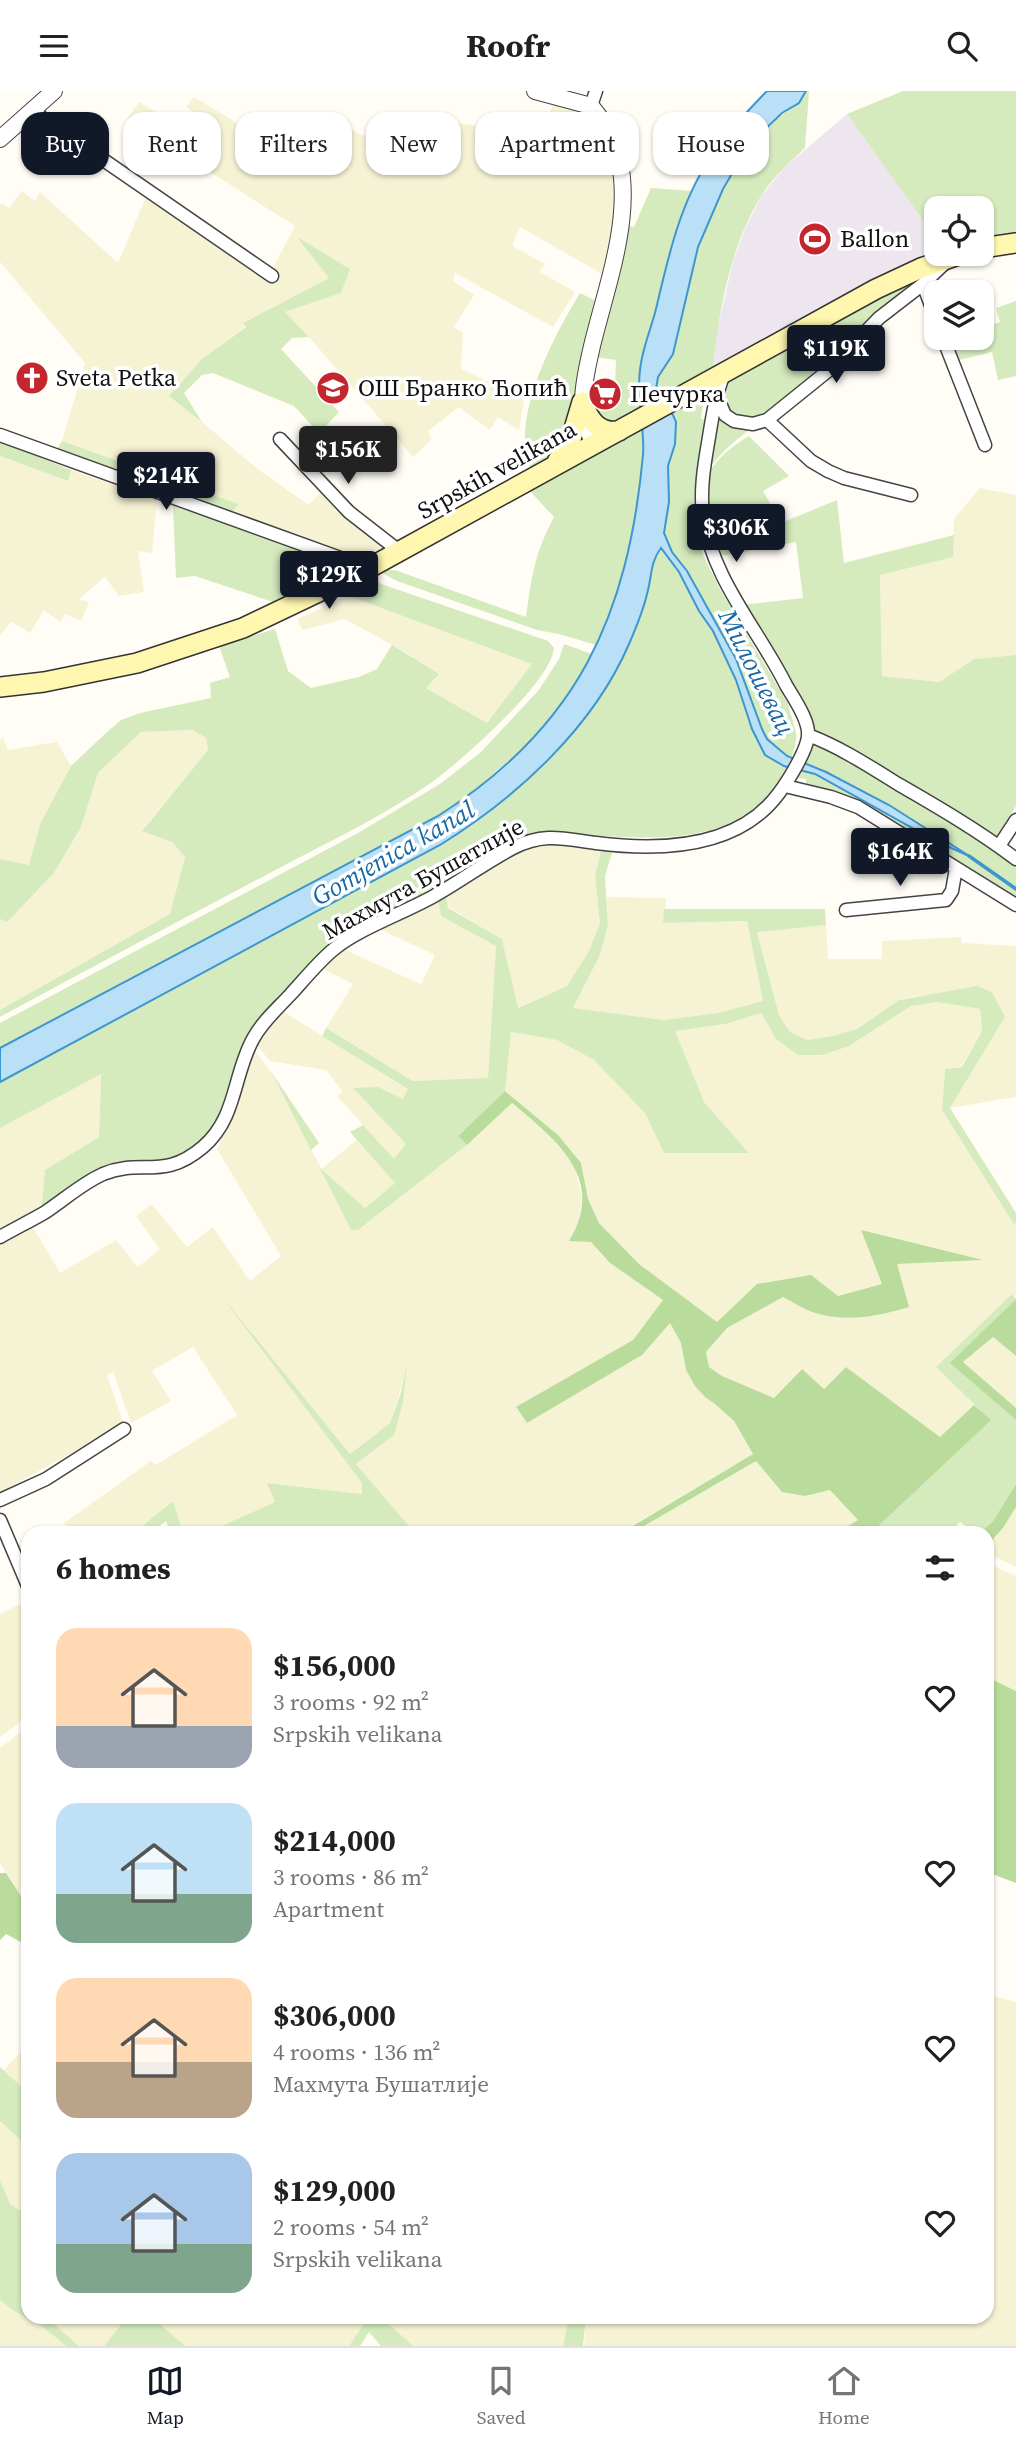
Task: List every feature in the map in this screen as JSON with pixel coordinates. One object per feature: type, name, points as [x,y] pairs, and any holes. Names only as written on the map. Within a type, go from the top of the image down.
[{"type":"main road","points":[[994,247],[1016,243]]},
{"type":"main road","name":"Srpskih velikana","points":[[0,687],[81,675],[137,663],[243,628],[360,572],[619,431],[711,389],[724,374],[876,289],[931,266]]},
{"type":"main road","points":[[582,402],[589,418],[600,429],[619,431]]},
{"type":"main road","points":[[551,468],[568,446],[582,402]]},
{"type":"street","points":[[0,138],[54,91]]},
{"type":"street","points":[[535,91],[593,98],[617,151],[624,190],[623,208],[582,402],[586,429],[594,444]]},
{"type":"street","points":[[31,110],[272,276]]},
{"type":"street","points":[[711,389],[725,415],[734,421],[753,424],[767,420],[829,370],[879,318],[945,266]]},
{"type":"street","points":[[948,350],[985,445]]},
{"type":"street","points":[[711,389],[702,489],[702,510],[707,537],[726,582],[783,678],[805,722],[808,735],[846,753],[1016,859]]},
{"type":"street","points":[[767,420],[811,461],[828,471],[844,478],[911,495]]},
{"type":"street","points":[[0,435],[343,559],[360,572]]},
{"type":"street","points":[[280,439],[349,512],[399,551]]},
{"type":"street","name":"Махмута Бушатлије","points":[[0,1237],[109,1172],[175,1165],[191,1157],[208,1143],[227,1116],[253,1039],[265,1022],[335,948],[431,898],[524,843],[542,838],[566,837],[607,844],[688,844],[720,836],[745,824],[770,805],[787,781],[808,735]]},
{"type":"street","points":[[787,781],[858,807],[1016,905]]},
{"type":"street","points":[[999,846],[1016,820]]},
{"type":"street","points":[[846,910],[946,900],[952,891],[956,868]]},
{"type":"street","points":[[0,1500],[46,1479],[124,1429]]},
{"type":"street","points":[[0,1520],[21,1570]]},
{"type":"shaded area","points":[[194,97],[219,112],[194,112],[186,107]]},
{"type":"shaded area","points":[[555,97],[582,106],[587,112],[550,112]]},
{"type":"shaded area","points":[[139,102],[156,112],[132,112]]},
{"type":"shaded area","points":[[221,113],[235,122],[235,175],[352,175],[352,130],[366,137],[366,175],[461,175],[461,123],[475,125],[475,175],[615,175],[615,221],[602,274],[520,227],[512,246],[545,264],[540,272],[575,292],[553,327],[455,273],[453,281],[474,295],[454,327],[463,333],[461,369],[524,399],[519,430],[498,417],[490,430],[459,407],[428,431],[432,439],[413,457],[284,312],[341,293],[300,238],[329,278],[243,323],[246,326],[202,359],[170,395],[259,470],[309,505],[320,492],[391,547],[366,561],[232,514],[237,504],[62,441],[85,363],[0,262],[0,205],[2,203],[9,208],[22,191],[35,201],[40,192],[118,263],[151,185],[273,268],[295,226],[215,175],[221,175]]},
{"type":"shaded area","points":[[847,114],[924,220],[924,257],[878,277],[713,368],[716,335],[733,262],[761,196],[785,167]]},
{"type":"shaded area","points":[[0,456],[67,480],[71,470],[157,500],[152,553],[138,551],[144,592],[119,596],[105,577],[79,599],[89,602],[81,621],[65,614],[60,622],[44,610],[30,633],[11,622],[0,636]]},
{"type":"shaded area","points":[[980,488],[1016,495],[1016,655],[974,659],[939,682],[882,676],[880,575],[953,556],[954,519]]},
{"type":"shaded area","points":[[349,596],[533,663],[487,724],[425,687],[412,656],[345,619],[302,630],[297,619]]},
{"type":"shaded area","points":[[193,730],[206,738],[208,750],[142,830],[172,842],[185,857],[170,915],[0,1010],[0,919],[7,921],[54,873],[81,827],[98,773],[141,732]]},
{"type":"shaded area","points":[[3,737],[8,750],[57,742],[71,766],[40,824],[29,865],[0,859],[0,740]]},
{"type":"shaded area","points":[[559,843],[602,846],[595,876],[600,923],[589,951],[567,986],[517,1008],[502,939],[448,907],[446,896],[522,851],[539,845]]},
{"type":"shaded area","points":[[607,897],[666,898],[664,923],[747,921],[763,1001],[718,1013],[664,1020],[573,1008],[600,955],[608,925]]},
{"type":"shaded area","points":[[438,900],[441,916],[496,945],[488,1079],[413,1081],[326,1028],[353,984],[323,969],[343,949],[421,984],[435,955],[379,929]]},
{"type":"shaded area","points":[[826,925],[828,959],[882,959],[882,941],[961,937],[962,943],[1016,946],[1016,1097],[950,1108],[1005,1017],[940,994],[899,1000],[857,1029],[833,1036],[808,1040],[790,1032],[779,1015],[757,931]]},
{"type":"shaded area","points":[[937,1002],[980,1009],[982,1031],[961,1067],[945,1069],[942,1110],[1016,1223],[1016,1297],[1012,1294],[936,1367],[974,1405],[940,1437],[846,1367],[824,1389],[801,1369],[774,1398],[721,1376],[709,1367],[706,1352],[727,1328],[783,1297],[817,1314],[878,1316],[897,1264],[980,1260],[861,1231],[882,1284],[838,1296],[757,1284],[717,1322],[639,1264],[599,1223],[588,1199],[581,1163],[558,1135],[505,1091],[510,1032],[557,1040],[594,1060],[645,1113],[664,1153],[748,1152],[704,1102],[674,1031],[726,1024],[761,1013],[776,1039],[849,1046],[911,1006]]},
{"type":"shaded area","points":[[284,1012],[408,1089],[403,1100],[378,1087],[406,1144],[394,1160],[337,1096],[343,1092],[326,1070],[270,1061],[256,1044]]},
{"type":"shaded area","points":[[255,1051],[272,1073],[351,1230],[358,1230],[467,1145],[511,1103],[553,1137],[575,1166],[582,1198],[578,1226],[610,1263],[663,1300],[633,1340],[516,1408],[527,1423],[642,1355],[670,1323],[681,1343],[686,1370],[695,1386],[734,1421],[753,1454],[632,1526],[409,1526],[356,1464],[394,1435],[406,1372],[390,1423],[350,1454],[238,1316],[362,1483],[362,1494],[268,1483],[275,1502],[222,1526],[181,1526],[172,1501],[142,1526],[66,1526],[64,1523],[151,1461],[156,1465],[237,1415],[193,1347],[152,1371],[171,1401],[131,1423],[113,1372],[107,1375],[124,1425],[0,1492],[0,1243],[32,1225],[60,1273],[116,1240],[138,1267],[160,1249],[136,1216],[152,1204],[187,1247],[213,1227],[250,1281],[281,1256],[217,1149],[232,1117]]},
{"type":"shaded area","points":[[101,1073],[99,1137],[45,1170],[44,1207],[0,1231],[0,1128]]},
{"type":"shaded area","points":[[357,1140],[395,1183],[365,1208],[321,1169]]},
{"type":"shaded area","points":[[993,1337],[1016,1356],[1016,1408],[963,1362]]},
{"type":"shaded area","points":[[756,1461],[782,1492],[805,1496],[830,1490],[859,1520],[849,1526],[644,1526]]},
{"type":"shaded area","points":[[1016,1507],[1016,1567],[994,1556],[994,1538]]},
{"type":"shaded area","points":[[994,1566],[1016,1576],[1016,1691],[994,1680]]},
{"type":"shaded area","points":[[21,1604],[21,1721],[0,1737],[0,1614]]},
{"type":"shaded area","points":[[21,1732],[21,1896],[0,1863],[0,1748]]},
{"type":"shaded area","points":[[994,1996],[1016,2002],[1016,2346],[584,2346],[586,2324],[994,2324]]},
{"type":"shaded area","points":[[21,2052],[21,2086],[4,2070]]},
{"type":"shaded area","points":[[0,2121],[21,2140],[21,2211],[10,2204],[0,2180]]},
{"type":"shaded area","points":[[0,2300],[21,2315],[21,2324],[38,2324],[66,2346],[0,2346]]},
{"type":"shaded area","points":[[52,2324],[121,2324],[104,2346],[79,2346]]},
{"type":"shaded area","points":[[160,2324],[363,2325],[349,2346],[185,2346]]},
{"type":"shaded area","points":[[389,2324],[568,2324],[563,2346],[413,2346]]},
{"type":"green space","points":[[806,91],[809,91],[805,148],[765,189],[741,237],[723,302],[713,368],[658,398],[658,377],[673,354],[698,247],[710,215],[732,175],[769,175],[769,125],[799,103]]},
{"type":"green space","points":[[903,91],[1016,91],[1016,233],[994,236],[994,196],[924,196],[924,221],[847,114]]},
{"type":"green space","points":[[651,188],[693,191],[672,250],[650,334],[642,371],[641,410],[610,428],[589,408],[614,408],[616,360],[595,357],[626,225],[634,227]]},
{"type":"green space","points":[[297,237],[350,269],[341,293],[285,312],[309,337],[292,338],[281,349],[339,412],[319,433],[294,406],[213,373],[202,375],[184,393],[202,422],[169,396],[202,359],[246,327],[243,323],[329,278]]},
{"type":"green space","points":[[934,268],[823,369],[765,416],[751,420],[729,413],[720,389],[743,372]]},
{"type":"green space","points":[[580,293],[596,301],[575,404],[553,457],[530,468],[525,448],[530,402],[547,354]]},
{"type":"green space","points":[[1016,301],[1016,376],[998,380],[992,352],[951,362],[946,350],[994,350],[994,324],[1000,322],[996,308]]},
{"type":"green space","points":[[705,389],[701,419],[710,421],[713,413],[754,426],[717,459],[702,485],[695,485],[694,505],[703,555],[788,704],[795,728],[793,754],[770,792],[753,809],[733,822],[687,835],[638,837],[551,832],[528,835],[339,941],[270,1008],[217,1126],[186,1154],[168,1161],[133,1164],[44,1207],[45,1170],[99,1137],[101,1074],[0,1128],[0,1082],[471,826],[557,752],[600,695],[632,637],[648,591],[651,565],[660,548],[679,572],[699,611],[713,631],[736,680],[747,718],[761,748],[763,732],[736,659],[687,571],[672,552],[664,533],[669,502],[668,466],[675,444],[669,410]]},
{"type":"green space","points":[[642,425],[640,482],[632,538],[617,593],[596,645],[537,630],[397,581],[381,570],[395,570],[526,617],[535,566],[554,517],[527,488]]},
{"type":"green space","points":[[749,436],[789,476],[763,491],[781,523],[837,500],[844,563],[954,535],[953,557],[880,575],[882,676],[939,682],[974,659],[1016,655],[1016,806],[996,839],[808,729],[741,605],[803,598],[796,542],[716,557],[710,530],[704,490],[707,477],[722,456]]},
{"type":"green space","points":[[0,441],[71,470],[68,481],[0,456]]},
{"type":"green space","points":[[62,441],[238,504],[232,514],[57,449]]},
{"type":"green space","points":[[173,506],[333,559],[342,566],[343,571],[279,604],[195,576],[176,578]]},
{"type":"green space","points":[[372,578],[381,584],[548,641],[554,648],[549,662],[523,699],[484,738],[435,780],[395,806],[0,1017],[0,1010],[170,914],[185,857],[172,842],[142,831],[208,750],[206,738],[193,730],[141,732],[98,773],[81,827],[54,873],[7,922],[0,919],[0,859],[29,865],[40,824],[71,766],[121,720],[140,713],[211,698],[210,683],[230,677],[219,646],[275,629],[288,671],[311,688],[359,677],[377,669],[392,645],[439,674],[426,688],[487,723],[532,664],[349,596]]},
{"type":"green space","points":[[564,644],[592,654],[578,680],[548,723],[526,748],[496,771],[472,795],[395,841],[0,1048],[0,1023],[358,833],[440,784],[481,752],[538,691],[559,659]]},
{"type":"green space","points":[[820,743],[1016,860],[1016,898],[849,799],[806,789],[806,779],[790,777],[806,744]]},
{"type":"green space","points":[[602,846],[614,846],[605,876],[608,925],[600,955],[573,1008],[664,1020],[718,1013],[763,1001],[747,921],[663,923],[664,909],[825,909],[826,925],[757,932],[779,1015],[790,1032],[808,1040],[857,1029],[899,1000],[977,986],[992,992],[1005,1017],[950,1108],[1016,1213],[1016,1223],[1014,1224],[942,1110],[945,1069],[962,1067],[982,1031],[980,1009],[937,1002],[911,1006],[849,1046],[822,1055],[798,1055],[776,1039],[761,1013],[726,1024],[675,1031],[704,1102],[749,1153],[664,1153],[645,1113],[594,1060],[557,1040],[511,1032],[505,1091],[458,1136],[467,1145],[358,1230],[351,1230],[272,1073],[319,1143],[311,1150],[321,1169],[365,1208],[395,1183],[350,1132],[363,1125],[394,1159],[406,1144],[353,1088],[378,1087],[403,1099],[408,1089],[322,1036],[326,1028],[413,1081],[488,1078],[496,946],[441,916],[438,900],[446,896],[448,908],[502,939],[518,1008],[567,986],[589,951],[600,923],[595,876]]},
{"type":"green space","points":[[505,1091],[558,1135],[581,1163],[588,1199],[599,1223],[639,1264],[717,1322],[757,1284],[811,1275],[838,1296],[882,1284],[861,1230],[983,1260],[897,1264],[909,1307],[875,1315],[842,1318],[819,1314],[783,1297],[727,1328],[706,1352],[709,1367],[722,1376],[774,1398],[802,1369],[824,1389],[846,1367],[940,1437],[974,1405],[991,1420],[878,1526],[848,1526],[858,1520],[830,1490],[805,1496],[782,1492],[756,1461],[644,1526],[633,1526],[753,1454],[734,1421],[695,1386],[686,1370],[681,1343],[670,1323],[642,1355],[527,1423],[516,1407],[633,1340],[663,1300],[610,1263],[591,1242],[569,1241],[579,1219],[582,1198],[579,1179],[559,1146],[512,1103],[467,1145],[458,1136]]},
{"type":"green space","points":[[220,1294],[350,1454],[390,1423],[407,1364],[403,1402],[394,1435],[356,1464],[409,1526],[222,1526],[275,1502],[267,1483],[362,1494],[362,1483]]},
{"type":"green space","points":[[1012,1294],[1016,1299],[951,1363],[1016,1420],[1016,1484],[988,1526],[965,1526],[960,1522],[956,1526],[878,1526],[990,1420],[936,1367]]},
{"type":"green space","points":[[1016,1299],[1016,1356],[993,1337],[963,1362],[1016,1408],[1016,1420],[950,1363]]},
{"type":"green space","points":[[1016,1484],[1016,1507],[994,1538],[994,1526],[988,1526]]},
{"type":"green space","points":[[173,1501],[181,1526],[168,1526],[166,1521],[159,1526],[142,1526]]},
{"type":"green space","points":[[994,1680],[1016,1691],[1016,1883],[994,1875]]},
{"type":"green space","points":[[0,1873],[6,1873],[21,1896],[21,1942],[6,1934],[0,1940]]},
{"type":"green space","points":[[0,2067],[21,2086],[21,2140],[0,2121]]},
{"type":"green space","points":[[0,2180],[10,2204],[21,2211],[21,2315],[0,2300]]},
{"type":"green space","points":[[38,2324],[54,2324],[79,2346],[66,2346]]},
{"type":"green space","points":[[121,2324],[160,2324],[185,2346],[104,2346]]},
{"type":"green space","points":[[389,2324],[413,2346],[381,2346],[369,2332],[360,2346],[349,2346],[363,2325]]},
{"type":"green space","points":[[568,2324],[585,2324],[583,2346],[563,2346]]},
{"type":"water","points":[[767,91],[806,91],[799,103],[782,113],[769,125],[769,112],[747,112]]},
{"type":"water","name":"Gomjenica kanal","points":[[731,175],[698,247],[673,354],[658,377],[658,398],[676,422],[675,444],[668,466],[669,502],[664,533],[672,552],[687,571],[736,659],[767,739],[787,756],[826,772],[889,805],[971,857],[934,840],[815,774],[784,766],[765,755],[752,729],[736,680],[713,631],[699,611],[679,572],[661,548],[653,564],[645,600],[632,638],[614,675],[595,704],[550,758],[497,806],[440,845],[0,1082],[0,1048],[438,816],[486,782],[527,745],[560,705],[587,663],[608,617],[624,567],[636,513],[643,455],[639,391],[641,362],[676,231],[699,177]]},
{"type":"waterway","name":"Милошевац","points":[[969,856],[1016,889]]},
{"type":"place","name":"Ballon","points":[[815,239]]},
{"type":"place","name":"Sveta Petka","points":[[32,378]]},
{"type":"place","name":"ОШ Бранко Ћопић","points":[[333,388]]},
{"type":"place","name":"Печурка","points":[[605,394]]}]
